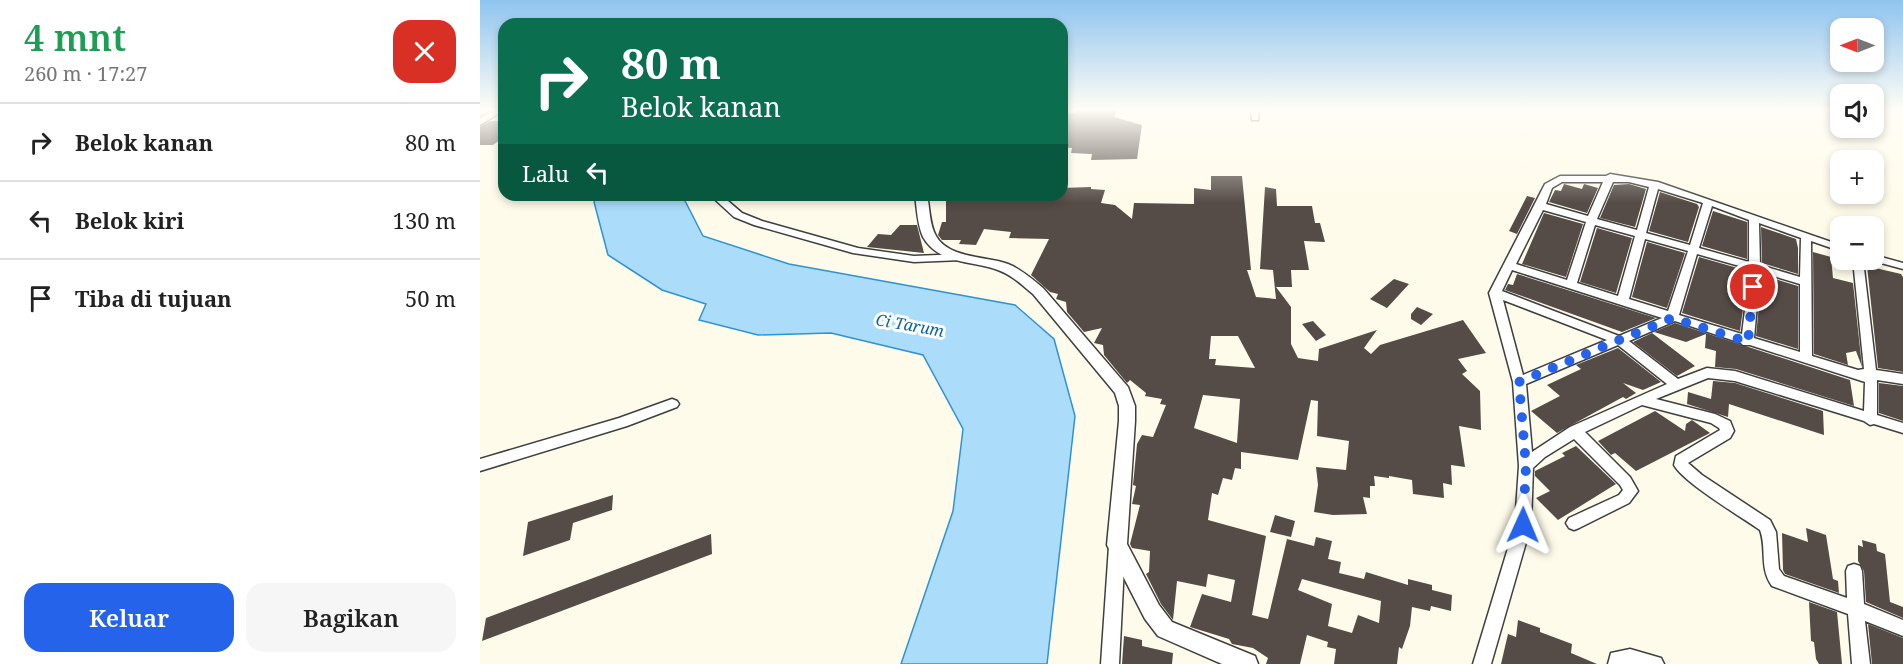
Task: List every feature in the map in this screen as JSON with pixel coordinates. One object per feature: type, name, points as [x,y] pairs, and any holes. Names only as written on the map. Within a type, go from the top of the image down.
[{"type":"street","points":[[1571,285],[1592,221],[1610,177]]},
{"type":"street","points":[[1482,664],[1523,525],[1526,466],[1519,382],[1495,293],[1511,266],[1548,186],[1560,179],[1610,177],[1655,184],[1830,245]]},
{"type":"street","points":[[1622,302],[1655,184]]},
{"type":"street","points":[[722,201],[738,215],[758,224],[857,251],[914,259],[962,257]]},
{"type":"street","points":[[922,201],[929,236],[944,249],[962,257],[1002,267],[1025,280],[1038,291],[1122,391],[1127,406],[1127,421],[1110,664]]},
{"type":"street","points":[[1519,382],[1672,318],[1708,202]]},
{"type":"street","points":[[1539,206],[1692,252],[1807,282]]},
{"type":"street","points":[[1748,342],[1755,269],[1754,220]]},
{"type":"street","points":[[1806,238],[1806,360]]},
{"type":"street","points":[[1884,261],[1903,266]]},
{"type":"street","points":[[1511,266],[1806,360],[1866,375],[1903,379]]},
{"type":"street","points":[[1859,270],[1870,420]]},
{"type":"street","points":[[1495,293],[1621,341],[1678,386]]},
{"type":"street","points":[[1526,466],[1540,453],[1575,431],[1641,400],[1707,373],[1725,373],[1870,420],[1903,428]]},
{"type":"street","points":[[1641,400],[1715,419],[1725,424],[1727,431],[1725,434],[1681,460],[1681,465],[1697,479],[1765,525],[1771,536],[1771,570],[1778,580],[1903,628]]},
{"type":"street","points":[[480,465],[622,422],[672,404]]},
{"type":"street","points":[[1574,523],[1624,499],[1631,491],[1625,481],[1575,431]]},
{"type":"street","points":[[1117,545],[1152,612],[1164,629],[1247,664]]},
{"type":"street","points":[[1854,571],[1860,664]]},
{"type":"street","points":[[1617,664],[1617,659],[1623,657],[1655,664]]},
{"type":"water","name":"Ci Tarum","points":[[685,201],[703,236],[789,264],[1015,305],[1054,339],[1075,416],[1047,664],[901,664],[953,511],[963,429],[923,355],[831,333],[758,335],[699,320],[706,304],[662,290],[608,255],[594,202]]},
{"type":"building","points":[[480,141],[498,141],[493,145],[480,145]]},
{"type":"building","points":[[1068,141],[1140,141],[1137,159],[1091,160],[1092,154],[1071,153],[1072,148],[1068,148]]},
{"type":"building","points":[[1211,176],[1242,176],[1251,270],[1247,270],[1256,297],[1276,299],[1273,270],[1260,269],[1265,187],[1276,189],[1277,206],[1312,206],[1315,223],[1320,223],[1325,242],[1304,241],[1309,270],[1291,270],[1292,287],[1276,287],[1291,307],[1291,344],[1298,358],[1318,361],[1319,349],[1377,330],[1364,348],[1371,354],[1380,345],[1463,320],[1486,353],[1458,359],[1467,371],[1462,374],[1480,391],[1481,430],[1459,426],[1465,467],[1451,465],[1452,485],[1443,483],[1444,498],[1413,494],[1412,480],[1374,476],[1375,486],[1370,486],[1370,498],[1363,497],[1367,514],[1333,515],[1314,512],[1318,485],[1316,467],[1346,470],[1349,441],[1317,436],[1318,401],[1311,400],[1298,460],[1241,452],[1241,469],[1235,468],[1232,480],[1223,478],[1218,495],[1212,493],[1208,520],[1266,536],[1252,615],[1268,619],[1287,539],[1314,546],[1316,537],[1332,541],[1328,559],[1341,562],[1339,573],[1364,579],[1366,572],[1408,585],[1408,579],[1432,585],[1432,590],[1452,595],[1451,611],[1431,606],[1430,611],[1412,607],[1410,626],[1402,649],[1399,647],[1397,664],[1334,664],[1336,649],[1327,647],[1328,642],[1307,635],[1300,664],[1266,664],[1268,658],[1253,648],[1232,644],[1229,639],[1190,627],[1202,594],[1231,602],[1235,580],[1208,574],[1206,587],[1177,581],[1173,620],[1161,604],[1146,574],[1149,572],[1150,551],[1132,548],[1130,544],[1140,505],[1132,504],[1136,486],[1133,485],[1137,444],[1142,435],[1153,437],[1166,405],[1160,404],[1162,399],[1145,396],[1146,393],[1130,380],[1127,383],[1104,355],[1103,345],[1094,343],[1102,328],[1084,332],[1067,312],[1066,302],[1056,299],[1058,294],[1050,292],[1031,275],[1049,239],[1009,238],[1011,232],[984,229],[976,245],[959,244],[961,240],[942,240],[938,235],[942,222],[946,222],[946,201],[1068,201],[1068,188],[1091,187],[1091,189],[1105,190],[1101,203],[1115,205],[1132,219],[1134,203],[1194,204],[1194,188],[1211,190]],"holes":[[[1211,336],[1238,336],[1255,368],[1215,365],[1216,359],[1209,359]],[[1203,395],[1240,399],[1237,443],[1194,428]],[[1302,579],[1381,601],[1379,623],[1358,615],[1352,633],[1328,626],[1332,604],[1298,590]]]},
{"type":"building","points":[[1564,184],[1582,189],[1584,184],[1598,188],[1587,213],[1549,202],[1555,190],[1561,191]]},
{"type":"building","points":[[1629,184],[1646,189],[1635,227],[1600,218],[1614,185]]},
{"type":"building","points":[[1660,192],[1697,204],[1699,207],[1688,242],[1649,231]]},
{"type":"building","points":[[1527,196],[1535,198],[1517,234],[1509,231]]},
{"type":"building","points":[[1713,211],[1747,222],[1747,259],[1702,246]]},
{"type":"building","points":[[1544,213],[1583,224],[1566,277],[1522,264]]},
{"type":"building","points":[[900,225],[917,225],[924,253],[867,247],[878,234],[891,235]]},
{"type":"building","points":[[1761,227],[1796,239],[1798,274],[1762,263]]},
{"type":"building","points":[[1597,228],[1632,238],[1616,293],[1580,282]]},
{"type":"building","points":[[1647,242],[1685,253],[1667,308],[1632,297]]},
{"type":"building","points":[[1813,252],[1830,257],[1830,270],[1832,270],[1833,278],[1853,283],[1862,367],[1856,351],[1846,353],[1848,365],[1814,354]]},
{"type":"building","points":[[1699,257],[1748,271],[1740,331],[1682,313]]},
{"type":"building","points":[[1867,270],[1884,270],[1901,274],[1903,277],[1903,372],[1878,368]]},
{"type":"building","points":[[1517,274],[1656,318],[1622,332],[1505,290],[1508,284],[1513,285]]},
{"type":"building","points":[[1762,275],[1798,286],[1798,349],[1756,336]]},
{"type":"building","points":[[1394,279],[1409,284],[1387,308],[1370,299]]},
{"type":"building","points":[[1417,307],[1433,314],[1421,325],[1411,319],[1411,314]]},
{"type":"building","points":[[1313,321],[1326,335],[1316,341],[1302,324]]},
{"type":"building","points":[[1675,323],[1850,380],[1854,406],[1736,369],[1715,367],[1716,351],[1705,348],[1706,334],[1686,342],[1654,332]]},
{"type":"building","points":[[1652,333],[1695,366],[1677,376],[1633,342]]},
{"type":"building","points":[[1618,348],[1661,382],[1643,390],[1623,383],[1636,393],[1626,399],[1623,397],[1557,433],[1531,411],[1560,396],[1547,385],[1581,369],[1576,365]]},
{"type":"building","points":[[1713,381],[1735,383],[1823,411],[1824,435],[1729,404],[1728,417],[1687,404],[1688,392],[1711,399]]},
{"type":"building","points":[[1879,383],[1903,386],[1903,421],[1879,413]]},
{"type":"building","points":[[1655,411],[1685,431],[1686,424],[1692,420],[1710,433],[1636,471],[1615,453],[1611,455],[1598,441]]},
{"type":"building","points":[[1576,446],[1616,484],[1558,520],[1536,498],[1550,491],[1535,476],[1535,471],[1565,456],[1562,453]]},
{"type":"building","points":[[613,495],[612,510],[573,523],[570,540],[523,556],[528,522]]},
{"type":"building","points":[[1275,515],[1295,521],[1291,537],[1270,532]]},
{"type":"building","points":[[1806,528],[1826,535],[1833,579],[1838,581],[1839,593],[1785,574],[1782,533],[1808,542]]},
{"type":"building","points":[[711,534],[712,554],[482,641],[486,618]]},
{"type":"building","points":[[1862,540],[1876,544],[1877,551],[1885,554],[1890,602],[1903,607],[1903,618],[1866,602],[1864,571],[1858,561],[1858,545],[1863,547]]},
{"type":"building","points":[[1809,602],[1837,612],[1842,664],[1819,664],[1816,659],[1814,642],[1811,641]]},
{"type":"building","points":[[1518,620],[1540,628],[1540,632],[1572,644],[1571,653],[1597,664],[1501,664],[1508,634],[1516,637]]},
{"type":"building","points":[[1868,624],[1903,638],[1903,664],[1872,664]]},
{"type":"building","points":[[1124,636],[1142,640],[1142,646],[1173,653],[1172,664],[1122,664]]},
{"type":"route","points":[[1523,525],[1524,469],[1526,466],[1519,382],[1672,318],[1748,342],[1753,287]]}]
